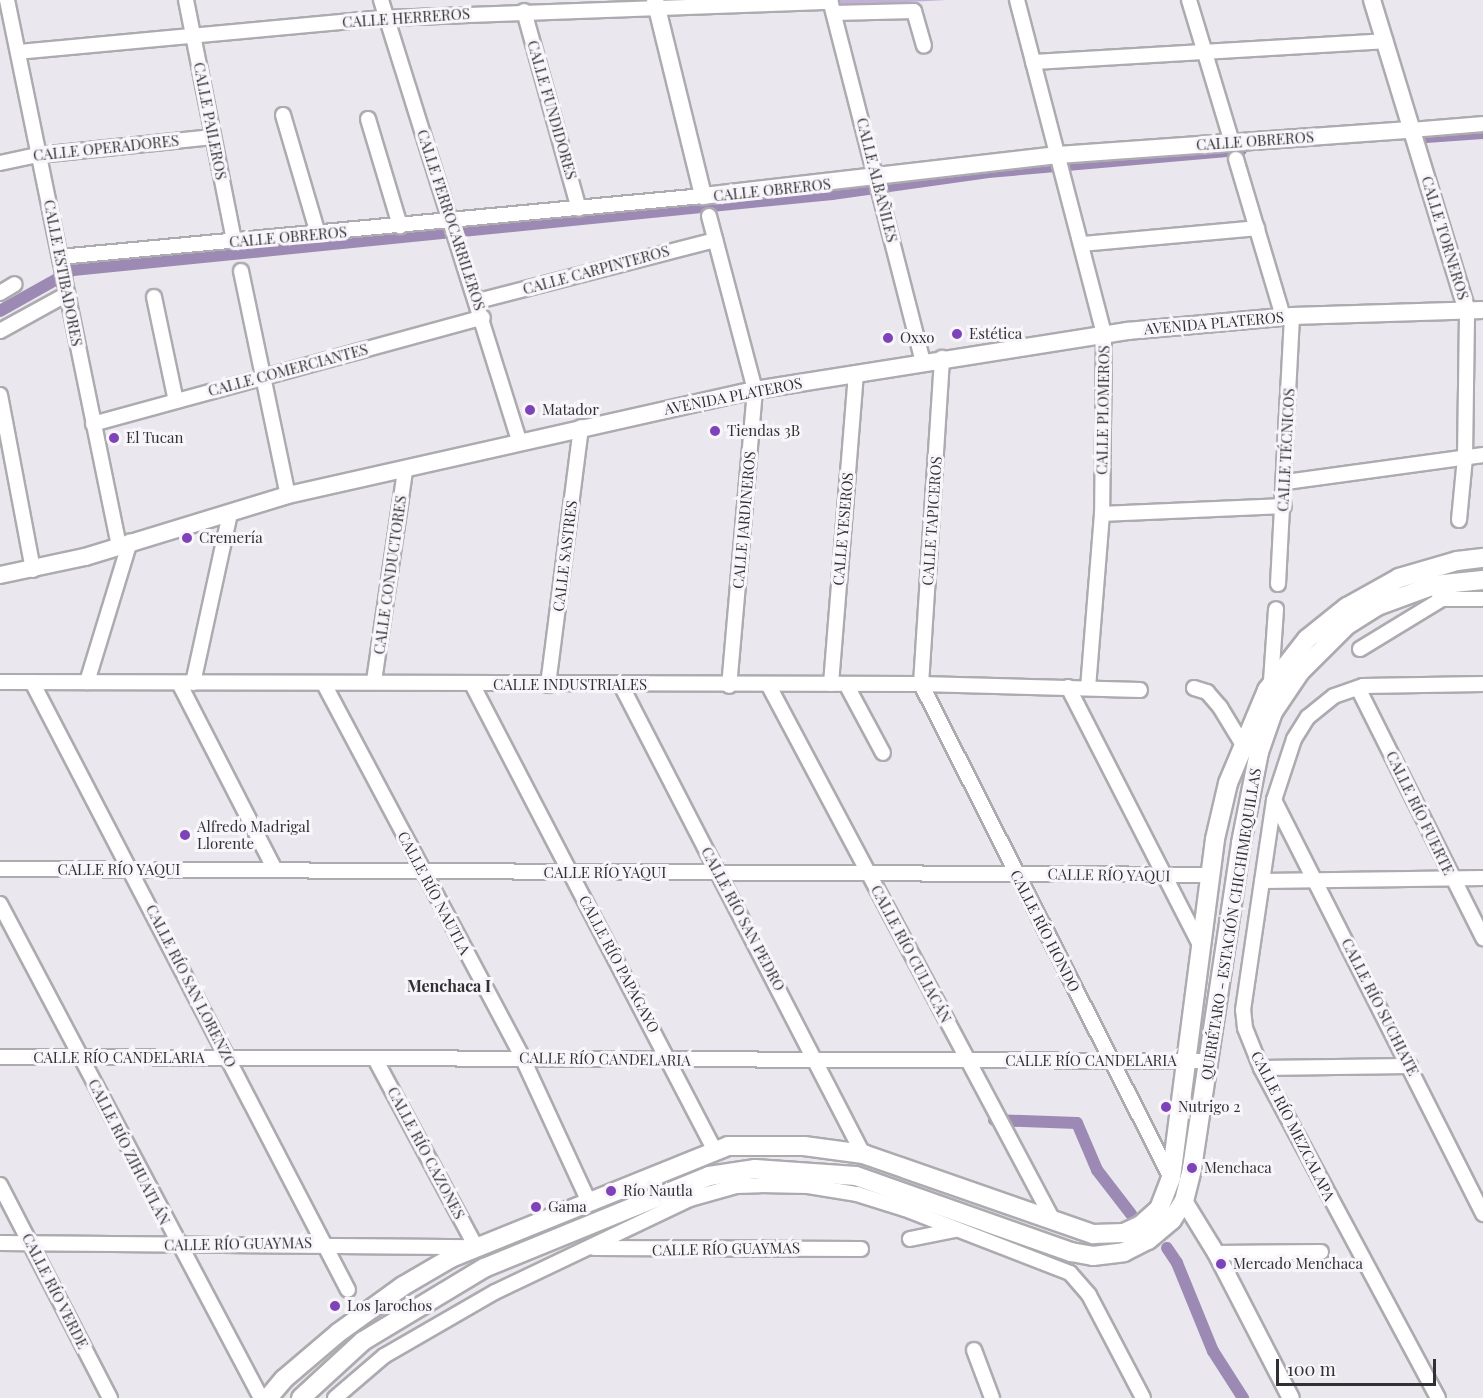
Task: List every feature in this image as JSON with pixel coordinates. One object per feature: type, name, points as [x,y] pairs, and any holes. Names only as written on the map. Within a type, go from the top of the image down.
[{"type":"main road","name":"QUERÉTARO - ESTACIÓN CHICHIMEQUILLAS","points":[[268,1398],[308,1358],[403,1286],[476,1247],[714,1149],[781,1146],[863,1154],[890,1161],[1054,1222],[1093,1234],[1124,1233],[1141,1225],[1159,1209],[1171,1178],[1184,1062],[1210,875],[1228,783],[1271,681],[1307,639],[1347,607],[1399,578],[1457,561],[1483,558]]},
{"type":"main road","name":"QUERÉTARO - ESTACIÓN CHICHIMEQUILLAS","points":[[301,1398],[363,1341],[488,1266],[687,1182],[755,1170],[866,1185],[1071,1252],[1093,1256],[1124,1252],[1148,1240],[1172,1220],[1184,1201],[1210,1061],[1227,940],[1259,752],[1273,712],[1300,672],[1347,626],[1377,606],[1483,580]]},
{"type":"street","name":"CALLE ESTIBADORES","points":[[7,0],[93,424],[124,543]]},
{"type":"street","name":"CALLE PAILEROS","points":[[186,0],[234,242]]},
{"type":"street","name":"CALLE FERROCARRILEROS","points":[[381,0],[478,301],[519,440]]},
{"type":"street","name":"CALLE PLOMEROS","points":[[1017,0],[1061,161],[1104,334],[1102,514],[1088,687]]},
{"type":"street","points":[[1189,0],[1232,142]]},
{"type":"street","name":"CALLE TORNEROS","points":[[1372,0],[1412,130],[1475,310],[1459,520]]},
{"type":"street","name":"CALLE HERREROS","points":[[18,52],[387,18],[656,4],[832,5],[914,11],[924,46]]},
{"type":"street","points":[[656,4],[703,196]]},
{"type":"street","name":"CALLE ALBAÑILES","points":[[832,5],[923,361]]},
{"type":"street","name":"CALLE FUNDIDORES","points":[[524,11],[579,209]]},
{"type":"street","points":[[1033,62],[1206,55],[1385,42]]},
{"type":"street","points":[[283,115],[318,234]]},
{"type":"street","points":[[368,119],[400,226]]},
{"type":"street","name":"CALLE OBREROS","points":[[60,260],[400,226],[452,225],[703,196],[878,186],[1061,161],[1232,142],[1483,124]]},
{"type":"street","name":"CALLE OPERADORES","points":[[0,163],[39,155],[213,136]]},
{"type":"street","name":"CALLE TÉCNICOS","points":[[1236,159],[1287,316],[1286,482],[1278,584]]},
{"type":"street","name":"CALLE JARDINEROS","points":[[709,216],[755,390],[729,686]]},
{"type":"street","points":[[1082,244],[1257,228]]},
{"type":"street","name":"CALLE CARPINTEROS","points":[[478,301],[715,240]]},
{"type":"street","points":[[241,271],[288,495]]},
{"type":"street","points":[[0,293],[15,284]]},
{"type":"street","points":[[0,331],[67,294]]},
{"type":"street","points":[[154,297],[176,401]]},
{"type":"street","name":"AVENIDA PLATEROS","points":[[0,575],[33,570],[288,495],[405,470],[519,440],[755,390],[923,361],[1104,334],[1287,316],[1475,310]]},
{"type":"street","name":"CALLE COMERCIANTES","points":[[93,424],[483,317]]},
{"type":"street","name":"CALLE TAPICEROS","points":[[921,684],[942,358]]},
{"type":"street","name":"CALLE YESEROS","points":[[831,684],[855,373]]},
{"type":"street","points":[[0,395],[33,570]]},
{"type":"street","name":"CALLE SASTRES","points":[[548,685],[581,427]]},
{"type":"street","points":[[1286,482],[1483,455]]},
{"type":"street","name":"CALLE CONDUCTORES","points":[[374,681],[405,470]]},
{"type":"street","points":[[1102,514],[1284,506]]},
{"type":"street","points":[[230,513],[186,683],[275,870]]},
{"type":"street","points":[[87,682],[124,543]]},
{"type":"street","points":[[1360,649],[1438,592],[1483,599]]},
{"type":"street","points":[[1271,681],[1276,609]]},
{"type":"street","name":"CALLE INDUSTRIALES","points":[[0,682],[324,684],[374,681],[729,686],[921,684],[1140,690]]},
{"type":"street","name":"CALLE RÍO SAN LORENZO","points":[[32,682],[348,1290]]},
{"type":"street","name":"CALLE RÍO NAUTLA","points":[[324,684],[422,873],[522,1057],[588,1200]]},
{"type":"street","name":"CALLE RÍO PAPAGAYO","points":[[472,684],[714,1149]]},
{"type":"street","points":[[846,684],[884,753]]},
{"type":"street","name":"CALLE RÍO HONDO","points":[[921,684],[1171,1178]]},
{"type":"street","points":[[1358,688],[1483,684]]},
{"type":"street","name":"CALLE RÍO SAN PEDRO","points":[[621,685],[818,1060],[863,1154]]},
{"type":"street","name":"CALLE RÍO CULIACÁN","points":[[769,686],[1054,1222]]},
{"type":"street","points":[[1068,687],[1200,945]]},
{"type":"street","points":[[1194,688],[1207,692],[1220,707],[1243,745]]},
{"type":"street","name":"CALLE RÍO MEZCALAPA","points":[[1358,688],[1334,696],[1308,717],[1294,739],[1275,800],[1250,944],[1243,1010],[1245,1028],[1261,1068],[1438,1398]]},
{"type":"street","name":"CALLE RÍO FUERTE","points":[[1358,688],[1483,938]]},
{"type":"street","name":"CALLE RÍO SUCHIATE","points":[[1275,800],[1483,1214]]},
{"type":"street","name":"CALLE RÍO YAQUI","points":[[0,869],[422,873],[1210,875]]},
{"type":"street","points":[[1262,881],[1314,878],[1483,878]]},
{"type":"street","name":"CALLE RÍO ZIHUATLÁN","points":[[0,904],[178,1245],[261,1398]]},
{"type":"street","points":[[1227,940],[1250,944]]},
{"type":"street","name":"CALLE RÍO CANDELARIA","points":[[0,1057],[1210,1061]]},
{"type":"street","name":"CALLE RÍO CAZONES","points":[[375,1059],[476,1247]]},
{"type":"street","points":[[1261,1068],[1410,1066]]},
{"type":"street","points":[[335,1398],[396,1349],[495,1292],[592,1248],[690,1199],[736,1186],[804,1178]]},
{"type":"street","name":"CALLE RÍO VERDE","points":[[0,1185],[110,1398]]},
{"type":"street","points":[[866,1185],[955,1230],[1076,1277],[1143,1398]]},
{"type":"street","points":[[1184,1201],[1216,1253],[1291,1398]]},
{"type":"street","points":[[910,1239],[955,1230]]},
{"type":"street","name":"CALLE RÍO GUAYMAS","points":[[0,1243],[178,1245],[325,1243],[476,1247]]},
{"type":"street","name":"CALLE RÍO GUAYMAS","points":[[592,1248],[861,1249]]},
{"type":"street","points":[[1216,1253],[1321,1252]]},
{"type":"street","points":[[974,1350],[992,1398]]},
{"type":"shaded area","points":[[830,0],[947,0],[833,6]]},
{"type":"waterway","points":[[1426,137],[1483,133]]},
{"type":"waterway","points":[[0,311],[73,270],[832,194],[988,172],[1241,150]]},
{"type":"waterway","points":[[994,1120],[1077,1123],[1097,1170],[1131,1214]]},
{"type":"waterway","points":[[1167,1248],[1177,1263],[1213,1351],[1243,1398]]},
{"type":"place","name":"Estética","points":[[957,334]]},
{"type":"place","name":"Oxxo","points":[[888,338]]},
{"type":"place","name":"Matador","points":[[530,410]]},
{"type":"place","name":"Tiendas 3B","points":[[715,431]]},
{"type":"place","name":"El Tucan","points":[[114,438]]},
{"type":"place","name":"Cremería","points":[[187,538]]},
{"type":"place","name":"Alfredo Madrigal Llorente","points":[[185,835]]},
{"type":"place","name":"Nutrigo 2","points":[[1166,1107]]},
{"type":"place","name":"Menchaca","points":[[1192,1168]]},
{"type":"place","name":"Río Nautla","points":[[611,1191]]},
{"type":"place","name":"Gama","points":[[536,1207]]},
{"type":"place","name":"Mercado Menchaca","points":[[1221,1264]]},
{"type":"place","name":"Los Jarochos","points":[[335,1306]]},
{"type":"district","name":"Menchaca I","points":[[449,986]]}]
